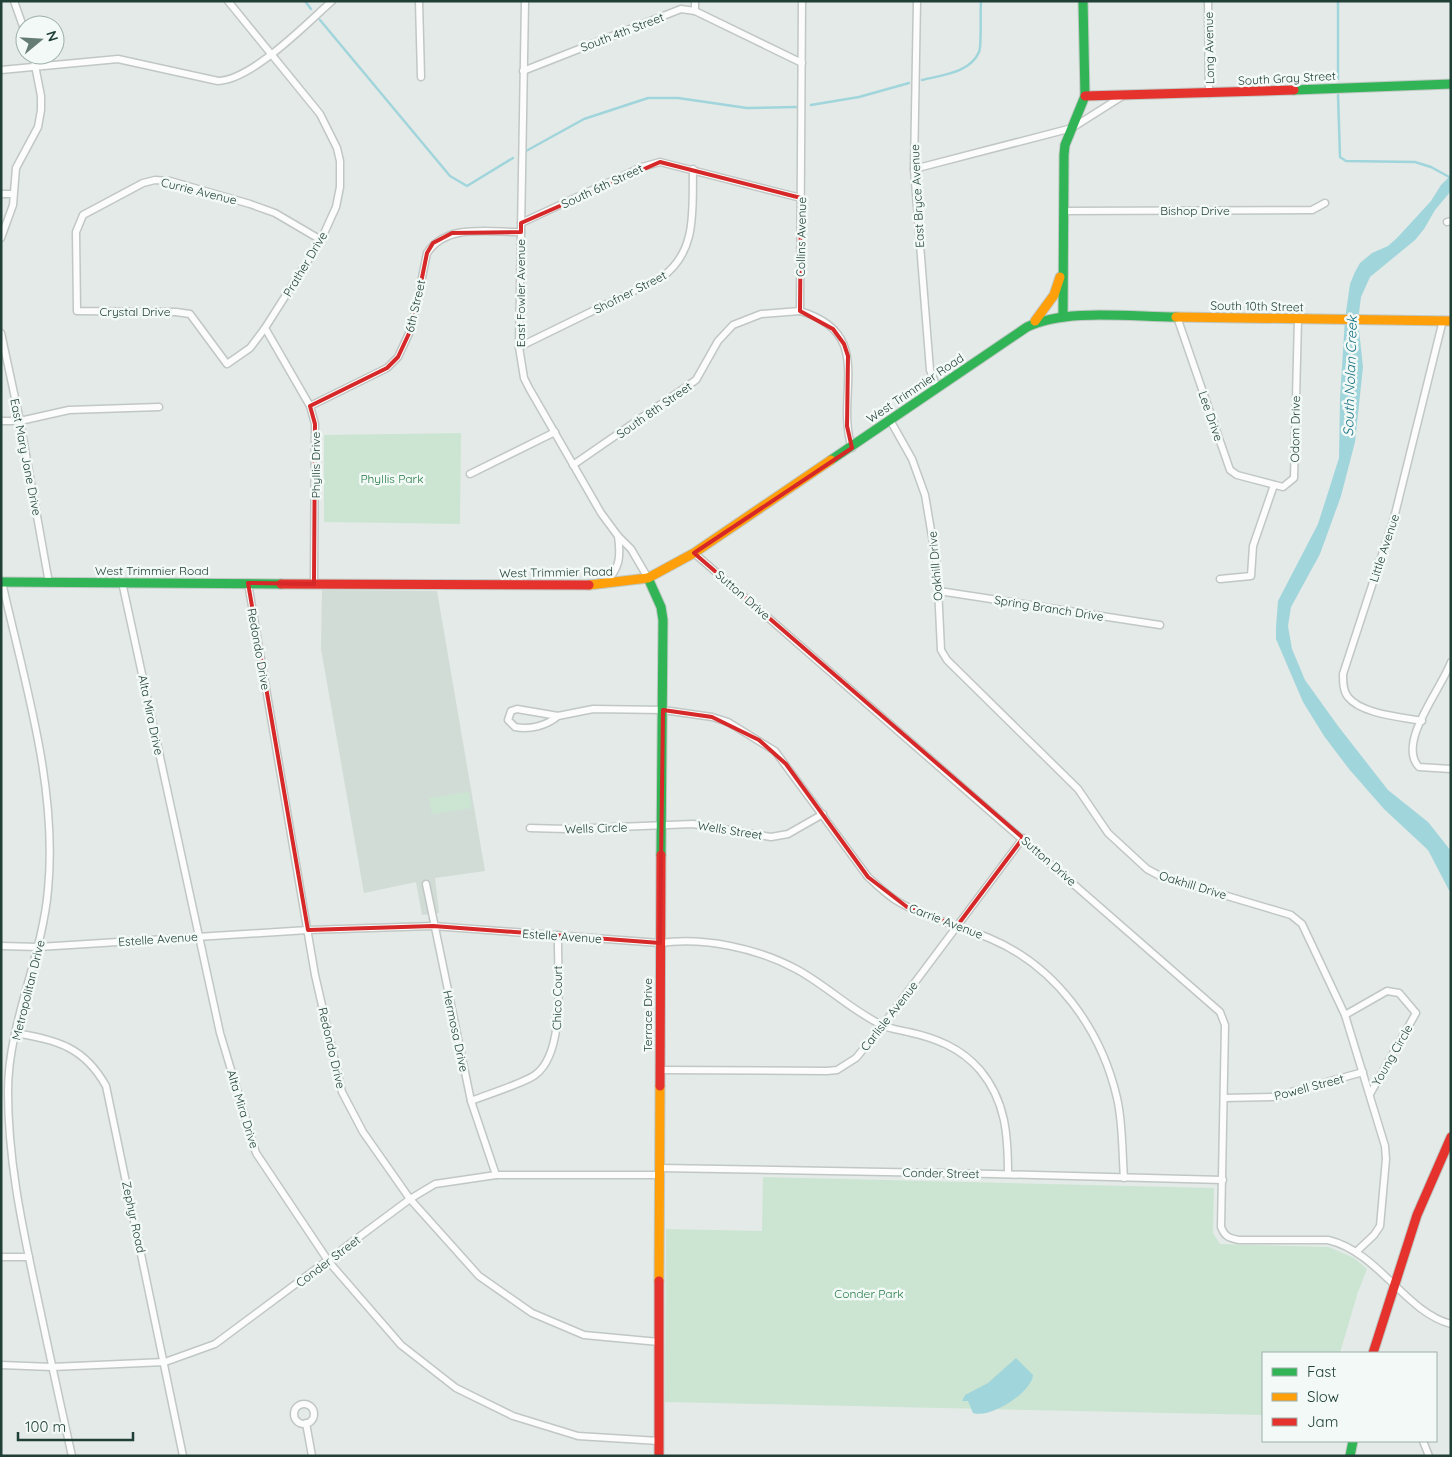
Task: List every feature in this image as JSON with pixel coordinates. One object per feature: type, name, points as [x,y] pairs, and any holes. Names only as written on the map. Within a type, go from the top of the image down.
[{"type":"street","points":[[14,1],[19,15]]},
{"type":"street","name":"Prather Drive","points":[[226,364],[250,348],[265,328],[321,240],[336,207],[340,187],[340,161],[337,148],[320,114],[228,1]]},
{"type":"street","points":[[1,70],[118,59],[218,81],[226,81],[240,77],[271,54],[332,1]]},
{"type":"street","points":[[419,1],[421,77]]},
{"type":"street","name":"East Fowler Avenue","points":[[525,1],[519,347],[524,378],[528,388],[618,536],[632,549],[648,578]]},
{"type":"street","points":[[695,1],[695,12]]},
{"type":"street","name":"Collins Avenue","points":[[800,311],[802,1]]},
{"type":"street","name":"East Bryce Avenue","points":[[917,1],[914,169],[930,370],[937,388]]},
{"type":"street","points":[[1063,316],[1064,155],[1072,128],[1085,96],[1083,1]]},
{"type":"street","name":"Long Avenue","points":[[1208,1],[1209,94]]},
{"type":"street","name":"South 4th Street","points":[[523,71],[681,9],[695,12],[802,63]]},
{"type":"street","points":[[1,238],[11,213],[16,168],[38,127],[41,96],[36,66]]},
{"type":"street","name":"South Gray Street","points":[[1085,96],[1209,94],[1451,84]]},
{"type":"street","points":[[914,169],[1072,128],[1124,95]]},
{"type":"street","name":"South 6th Street","points":[[521,223],[648,165],[660,162],[693,168],[801,198]]},
{"type":"street","name":"Shofner Street","points":[[519,347],[662,277],[672,270],[687,248],[691,236],[693,168]]},
{"type":"street","name":"Currie Avenue","points":[[77,311],[76,232],[78,224],[83,215],[143,183],[155,180],[170,181],[250,204],[275,213],[321,240]]},
{"type":"street","points":[[1,194],[13,194]]},
{"type":"street","name":"Bishop Drive","points":[[1063,212],[1312,210],[1325,203]]},
{"type":"street","name":"6th Street","points":[[310,406],[388,368],[398,357],[412,327],[427,253],[434,243],[452,233],[520,232]]},
{"type":"street","points":[[1034,323],[1054,295],[1063,264]]},
{"type":"street","name":"Crystal Drive","points":[[77,311],[176,312],[190,314],[226,364]]},
{"type":"street","points":[[800,311],[809,314],[833,329],[844,344],[848,356],[847,426],[852,448]]},
{"type":"street","name":"South 8th Street","points":[[574,465],[696,380],[718,341],[733,325],[761,314],[800,311]]},
{"type":"street","name":"West Trimmier Road","points":[[2,582],[602,585],[648,578],[694,553],[852,448],[890,420],[1034,323],[1063,316]]},
{"type":"street","name":"South 10th Street","points":[[1063,316],[1447,321]]},
{"type":"street","name":"Lee Drive","points":[[1177,317],[1230,470],[1237,475],[1274,485]]},
{"type":"street","name":"Odom Drive","points":[[1274,485],[1283,487],[1294,478],[1298,319]]},
{"type":"street","name":"Little Avenue","points":[[1422,721],[1374,711],[1356,704],[1348,697],[1343,686],[1342,674],[1394,518],[1447,321]]},
{"type":"street","name":"Phyllis Drive","points":[[265,328],[310,406],[315,424],[314,584]]},
{"type":"street","name":"East Mary Jane Drive","points":[[1,333],[20,421],[49,582]]},
{"type":"street","points":[[1,420],[20,421],[69,410],[159,407]]},
{"type":"street","name":"Oakhill Drive","points":[[890,420],[912,459],[924,493],[932,529],[939,592],[941,650],[947,660],[1078,789],[1108,833],[1147,869],[1160,876],[1297,918],[1302,924],[1345,1016],[1385,1146],[1380,1226],[1374,1235],[1356,1252]]},
{"type":"street","points":[[470,474],[555,432]]},
{"type":"street","points":[[1220,579],[1251,576],[1253,546],[1274,485]]},
{"type":"street","points":[[602,585],[615,573],[619,564],[621,556],[618,536]]},
{"type":"street","name":"Sutton Drive","points":[[694,553],[1023,838],[1220,1012],[1225,1025],[1221,1227],[1224,1234],[1239,1240],[1328,1240],[1342,1244],[1356,1252]]},
{"type":"street","name":"Terrace Drive","points":[[648,578],[661,607],[663,620],[659,1456]]},
{"type":"street","name":"Metropolitan Drive","points":[[2,582],[37,740],[44,786],[49,871],[44,922],[39,947],[10,1061],[9,1125],[12,1169],[72,1456]]},
{"type":"street","name":"Alta Mira Drive","points":[[122,582],[220,1033],[256,1153],[329,1262],[402,1345],[456,1388],[513,1416],[578,1436],[659,1441]]},
{"type":"street","name":"Redondo Drive","points":[[248,583],[315,975],[342,1092],[362,1132],[410,1199],[479,1276],[532,1313],[584,1335],[659,1342]]},
{"type":"street","name":"Spring Branch Drive","points":[[939,592],[1160,625]]},
{"type":"street","points":[[1451,662],[1414,734],[1412,748],[1414,762],[1419,767],[1451,770]]},
{"type":"street","points":[[517,709],[558,716],[550,722],[531,728],[515,727],[508,720],[511,711],[517,709]]},
{"type":"street","name":"Carrie Avenue","points":[[558,716],[593,709],[663,710],[712,717],[728,722],[759,740],[775,752],[786,764],[868,877],[895,900],[990,939],[1022,956],[1056,984],[1086,1022],[1110,1071],[1118,1100],[1124,1178]]},
{"type":"street","name":"Wells Street","points":[[662,824],[718,826],[771,837],[781,836],[796,830],[823,814]]},
{"type":"street","name":"Wells Circle","points":[[530,828],[568,829],[662,824]]},
{"type":"street","name":"Carlisle Avenue","points":[[660,1070],[837,1070],[856,1058],[883,1025],[1023,838]]},
{"type":"street","name":"Hermosa Drive","points":[[426,884],[433,926],[471,1101],[496,1175]]},
{"type":"street","name":"Estelle Avenue","points":[[1,946],[39,947],[308,930],[433,926],[660,943],[680,940],[705,942],[759,954],[796,969],[883,1025],[943,1042],[963,1053],[981,1071],[997,1095],[1008,1136],[1008,1174]]},
{"type":"street","name":"Chico Court","points":[[471,1101],[535,1075],[551,1057],[557,1033],[558,935]]},
{"type":"street","name":"Young Circle","points":[[1345,1016],[1387,991],[1399,993],[1416,1013],[1370,1094]]},
{"type":"street","name":"Zephyr Road","points":[[16,1033],[43,1038],[78,1051],[95,1067],[106,1086],[165,1362],[183,1456]]},
{"type":"street","name":"Powell Street","points":[[1224,1098],[1274,1097],[1363,1072]]},
{"type":"street","points":[[1373,1352],[1394,1283],[1419,1211],[1451,1137]]},
{"type":"street","name":"Conder Street","points":[[1,1365],[52,1366],[165,1362],[215,1344],[329,1262],[410,1199],[435,1184],[496,1175],[660,1172],[1008,1174],[1222,1180]]},
{"type":"street","points":[[1356,1252],[1432,1316],[1451,1324]]},
{"type":"street","points":[[1,1257],[29,1257]]},
{"type":"street","points":[[306,1423],[312,1456]]},
{"type":"street","points":[[1350,1456],[1353,1442]]},
{"type":"street","points":[[1423,1442],[1429,1456]]},
{"type":"highlighted area","points":[[660,162],[801,198],[800,311],[833,329],[844,344],[848,356],[847,426],[852,448],[694,553],[1023,838],[957,926],[907,907],[868,877],[786,764],[759,740],[712,717],[663,710],[660,943],[433,926],[308,930],[248,583],[314,584],[315,424],[310,406],[387,368],[398,357],[412,327],[427,253],[433,243],[452,233],[521,232],[521,223]]},
{"type":"shaded area","points":[[322,590],[437,591],[485,871],[435,878],[439,913],[422,915],[416,882],[364,893],[321,649]]},
{"type":"green space","name":"Phyllis Park","points":[[461,433],[460,524],[324,522],[324,435]]},
{"type":"green space","points":[[469,792],[472,808],[432,814],[429,798]]},
{"type":"green space","name":"Conder Park","points":[[763,1177],[1214,1188],[1213,1233],[1220,1244],[1329,1247],[1354,1258],[1367,1269],[1358,1292],[1340,1352],[1262,1352],[1262,1415],[665,1402],[666,1229],[762,1231]]},
{"type":"water","name":"South Nolan Creek","points":[[1451,175],[1451,191],[1435,210],[1424,229],[1415,240],[1370,277],[1361,297],[1358,321],[1363,367],[1355,442],[1341,496],[1320,554],[1291,607],[1288,626],[1292,649],[1305,680],[1338,726],[1388,790],[1428,822],[1451,851],[1451,894],[1428,850],[1384,809],[1349,769],[1324,736],[1303,702],[1276,639],[1276,627],[1278,601],[1318,524],[1339,458],[1340,398],[1345,319],[1350,284],[1360,263],[1372,253],[1388,246],[1397,238],[1431,201],[1441,185]]},
{"type":"water","points":[[1016,1358],[1033,1375],[1026,1389],[1000,1408],[981,1414],[973,1413],[968,1401],[962,1401],[965,1395],[988,1383]]},
{"type":"waterway","points":[[305,1],[311,9]]},
{"type":"waterway","points":[[922,80],[955,72],[969,65],[975,59],[980,48],[981,1]]},
{"type":"waterway","points":[[1338,1],[1338,79]]},
{"type":"waterway","points":[[320,20],[450,176],[467,186],[513,158]]},
{"type":"waterway","points":[[811,105],[859,97],[909,83]]},
{"type":"waterway","points":[[1338,95],[1340,157],[1346,161],[1415,162],[1431,167],[1451,178]]},
{"type":"waterway","points":[[526,151],[584,119],[648,98],[678,98],[747,108],[796,107]]},
{"type":"traffic: fast","points":[[1063,316],[1064,155],[1065,145],[1085,96],[1083,1]]},
{"type":"traffic: fast","points":[[1294,90],[1451,84]]},
{"type":"traffic: fast","points":[[831,460],[1027,327],[1060,317],[1079,315],[1176,317]]},
{"type":"traffic: fast","points":[[648,578],[661,607],[663,620],[661,855]]},
{"type":"traffic: fast","points":[[1,582],[281,584]]},
{"type":"traffic: fast","points":[[1350,1456],[1353,1442]]},
{"type":"traffic: slow","points":[[1035,321],[1054,295],[1060,277]]},
{"type":"traffic: slow","points":[[1176,317],[1451,321]]},
{"type":"traffic: slow","points":[[589,585],[648,578],[694,553],[831,460]]},
{"type":"traffic: slow","points":[[659,1281],[660,1086]]},
{"type":"traffic: jam","points":[[1085,96],[1294,90]]},
{"type":"traffic: jam","points":[[281,584],[589,585]]},
{"type":"traffic: jam","points":[[660,1086],[661,855]]},
{"type":"traffic: jam","points":[[1373,1352],[1417,1215],[1451,1137]]},
{"type":"traffic: jam","points":[[659,1281],[659,1456]]}]
